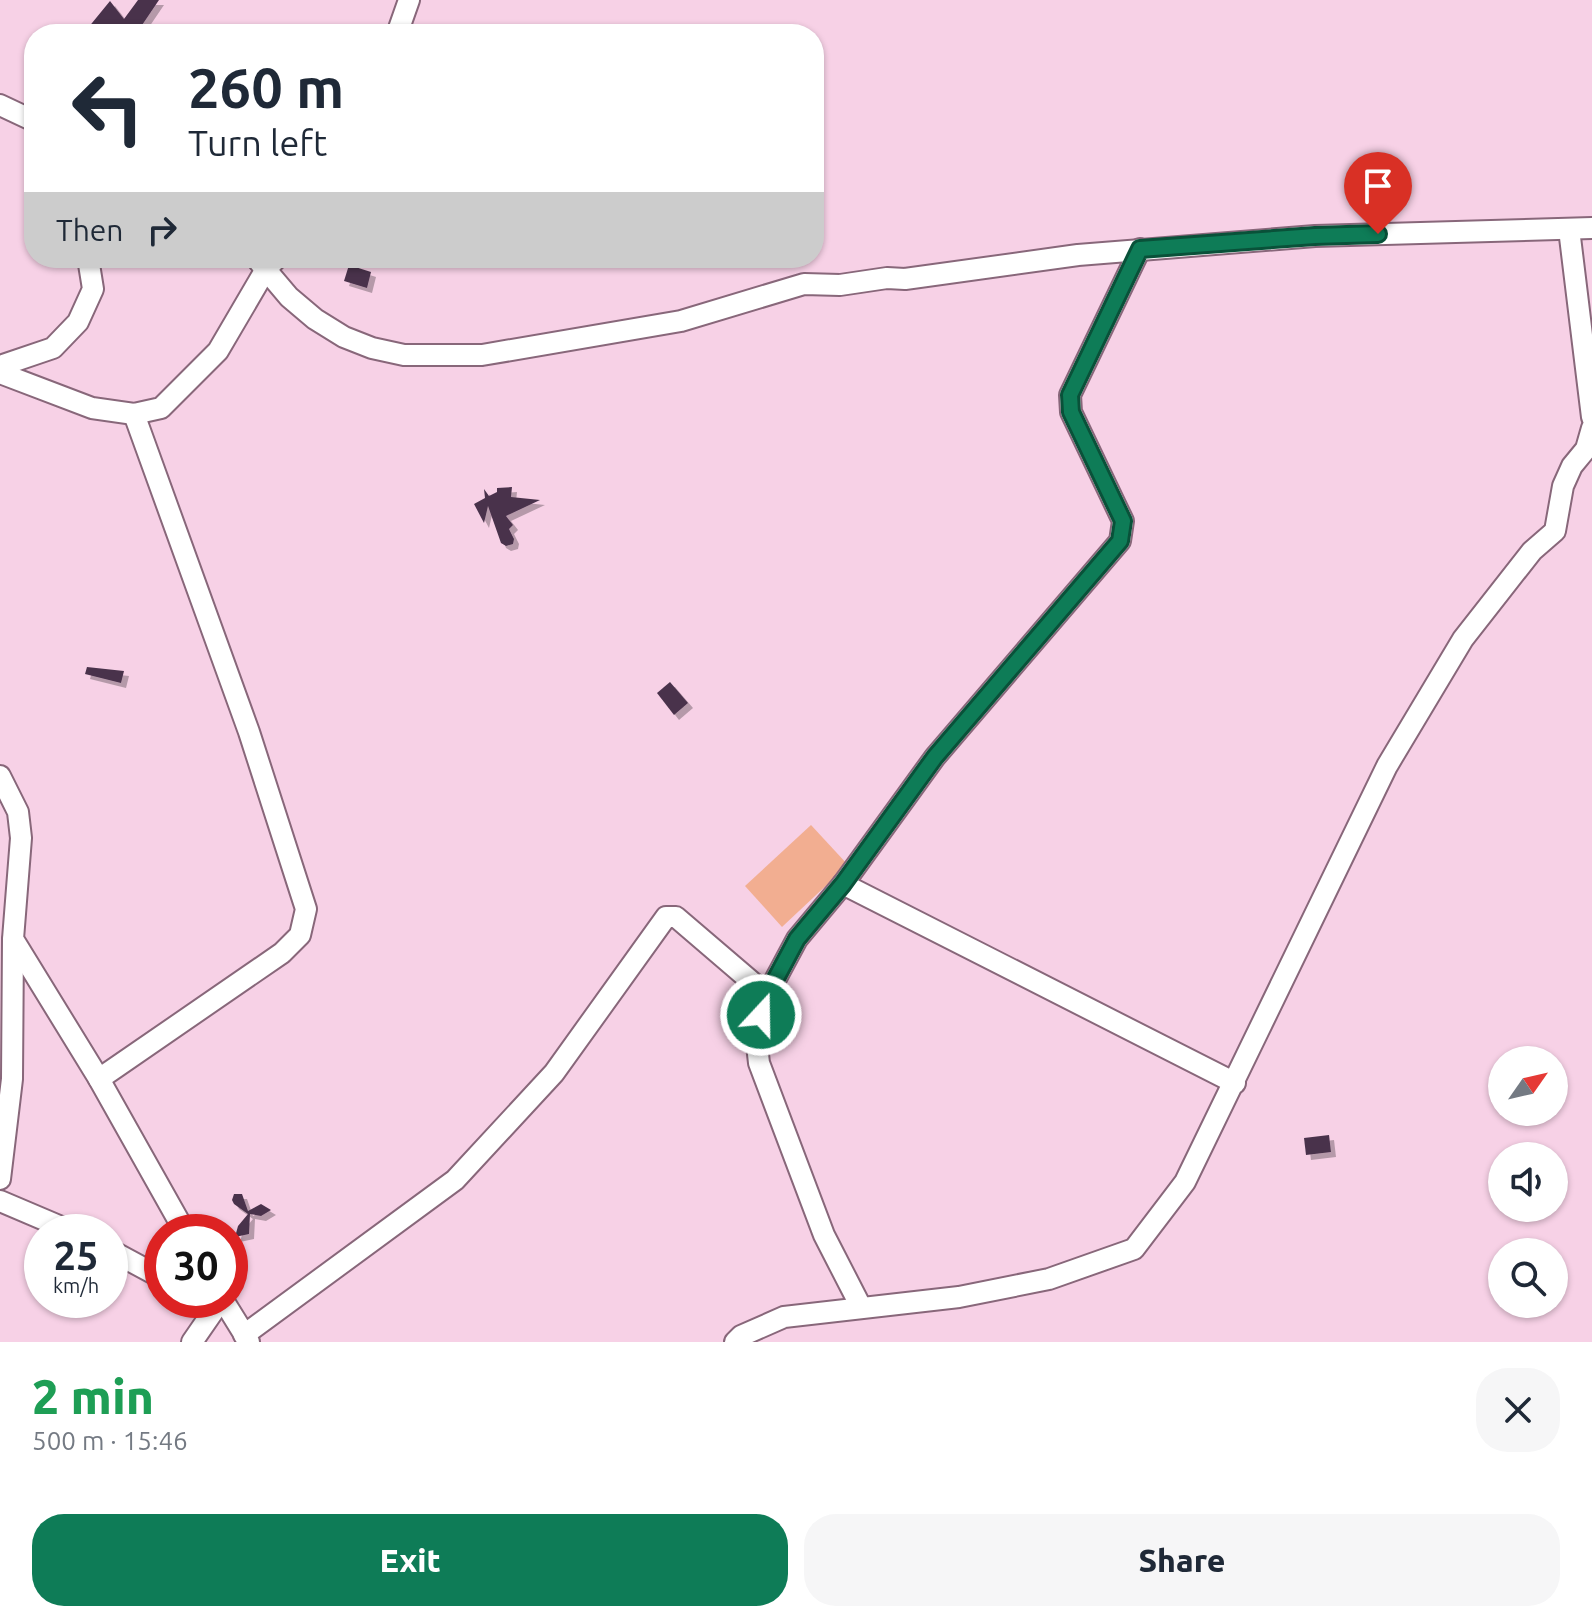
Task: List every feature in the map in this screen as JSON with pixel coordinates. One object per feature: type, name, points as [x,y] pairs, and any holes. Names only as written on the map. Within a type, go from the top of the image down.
[{"type":"street","points":[[401,24],[409,0]]},
{"type":"street","points":[[0,105],[24,116]]},
{"type":"street","points":[[270,268],[289,297],[315,319],[344,337],[372,348],[404,355],[482,355],[681,321],[804,284],[840,285],[887,278],[905,279],[1140,249],[1315,236],[1592,228]]},
{"type":"street","points":[[1569,229],[1592,417]]},
{"type":"street","points":[[861,1307],[824,1235],[759,1063],[756,1036],[767,995],[797,939],[843,884],[935,757],[1120,541],[1123,521],[1071,412],[1070,395],[1140,249]]},
{"type":"street","points":[[0,366],[53,348],[78,322],[93,289],[90,268]]},
{"type":"street","points":[[0,373],[92,408],[134,414],[161,408],[218,351],[263,268]]},
{"type":"street","points":[[99,1079],[282,953],[300,935],[306,909],[249,732],[134,414]]},
{"type":"street","points":[[735,1342],[741,1336],[784,1317],[959,1297],[1049,1279],[1134,1249],[1185,1182],[1387,766],[1463,639],[1532,551],[1555,531],[1563,486],[1572,466],[1586,449],[1592,428]]},
{"type":"street","points":[[0,776],[18,812],[21,838],[6,935],[12,1079],[0,1179]]},
{"type":"street","points":[[843,884],[1235,1083]]},
{"type":"street","points":[[229,1318],[246,1338],[455,1180],[554,1073],[666,917],[676,917],[767,995]]},
{"type":"street","points":[[6,935],[99,1079],[175,1214]]},
{"type":"street","points":[[0,1201],[31,1214]]},
{"type":"street","points":[[192,1342],[206,1318]]},
{"type":"shaded area","points":[[811,825],[848,865],[782,927],[745,886]]},
{"type":"building","points":[[138,0],[159,0],[143,24],[91,24],[110,1],[124,19]]},
{"type":"building","points":[[348,268],[371,272],[367,288],[344,281]]},
{"type":"building","points":[[512,487],[511,497],[540,500],[506,516],[513,525],[509,529],[514,539],[513,544],[506,546],[501,543],[488,506],[484,523],[474,504],[485,498],[484,489],[489,496],[497,492],[497,488]]},
{"type":"building","points":[[87,667],[124,671],[121,683],[85,674]]},
{"type":"building","points":[[670,682],[688,703],[674,715],[657,693]]},
{"type":"building","points":[[1329,1135],[1331,1152],[1306,1155],[1304,1138]]},
{"type":"building","points":[[234,1194],[242,1194],[248,1211],[261,1204],[271,1210],[261,1216],[250,1214],[248,1234],[248,1214],[232,1200]]},
{"type":"route","points":[[761,1015],[767,995],[797,939],[843,884],[935,757],[1120,541],[1123,521],[1071,412],[1070,395],[1140,249],[1378,234]]}]
